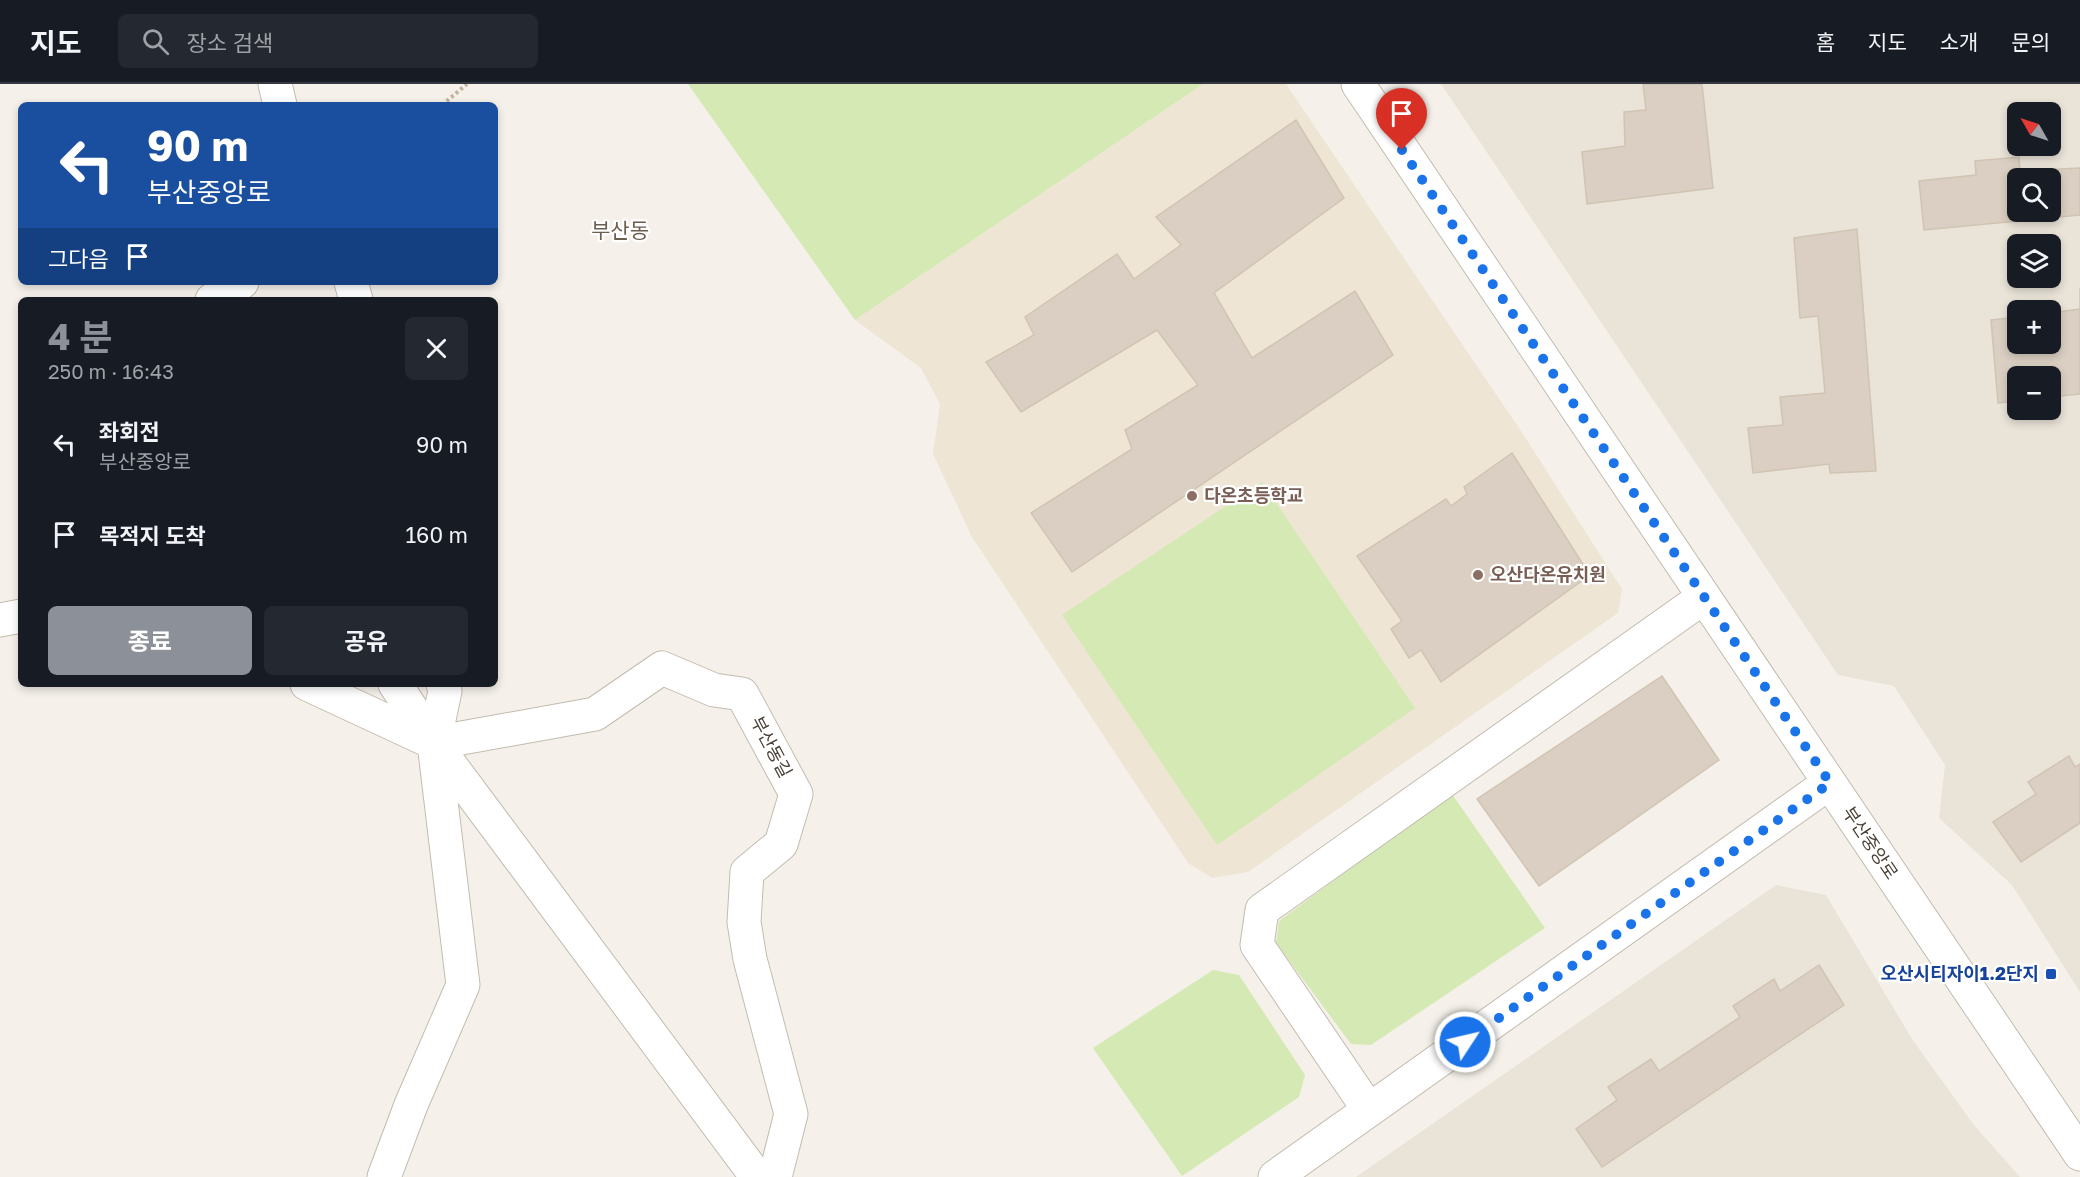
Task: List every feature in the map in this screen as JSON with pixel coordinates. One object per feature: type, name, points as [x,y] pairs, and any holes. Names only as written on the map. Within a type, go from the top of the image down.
[{"type":"street","points":[[275,84],[279,102]]},
{"type":"street","name":"부산중앙로","points":[[1358,84],[2080,1154]]},
{"type":"street","points":[[217,297],[237,285]]},
{"type":"street","points":[[1369,1110],[1257,945],[1262,910],[1704,597]]},
{"type":"street","points":[[0,620],[18,617]]},
{"type":"street","name":"부산동길","points":[[434,743],[595,714],[662,668],[714,690],[742,694],[796,794],[782,844],[747,872],[745,912],[750,959],[791,1113],[775,1177]]},
{"type":"street","points":[[313,687],[434,743]]},
{"type":"street","points":[[397,687],[434,743],[757,1177]]},
{"type":"street","points":[[384,1177],[411,1105],[463,985],[434,743],[445,691],[444,687]]},
{"type":"street","points":[[1275,1177],[1830,783]]},
{"type":"path","points":[[446,102],[467,84]]},
{"type":"shaded area","name":"다온초등학교","points":[[1203,84],[1286,84],[1523,434],[1622,589],[1618,613],[1248,872],[1212,878],[1188,863],[972,537],[933,454],[940,404],[921,368],[855,320]]},
{"type":"shaded area","points":[[1441,84],[2080,84],[2080,992],[2012,885],[1939,818],[1945,765],[1894,686],[1838,675]]},
{"type":"shaded area","points":[[1776,885],[1826,895],[1912,1039],[1973,1124],[2020,1177],[1356,1177]]},
{"type":"green space","points":[[688,84],[1203,84],[855,320]]},
{"type":"green space","points":[[1262,482],[1415,708],[1217,845],[1062,615]]},
{"type":"green space","points":[[1452,794],[1545,928],[1371,1045],[1351,1044],[1276,943],[1279,921]]},
{"type":"green space","points":[[1213,970],[1239,975],[1305,1075],[1299,1097],[1182,1176],[1093,1048]]},
{"type":"building","points":[[1643,84],[1702,84],[1713,188],[1587,204],[1582,152],[1625,146],[1624,112],[1646,110]]},
{"type":"building","points":[[1296,120],[1344,198],[1214,293],[1252,358],[1355,291],[1393,355],[1072,572],[1031,513],[1132,449],[1125,430],[1198,385],[1157,330],[1021,412],[986,362],[1034,335],[1025,317],[1117,254],[1134,279],[1181,245],[1156,217]]},
{"type":"building","points":[[2019,157],[2020,168],[2007,168],[2007,222],[1924,230],[1919,181],[1976,175],[1975,161]]},
{"type":"building","points":[[2080,168],[2080,215],[2061,217],[2061,169]]},
{"type":"building","points":[[1857,229],[1876,471],[1830,473],[1829,464],[1753,473],[1748,428],[1783,425],[1780,397],[1825,393],[1818,316],[1800,318],[1794,238]]},
{"type":"building","points":[[2080,309],[2080,394],[2061,396],[2061,366],[2007,366],[2007,402],[1998,403],[1991,320],[2007,318],[2007,354],[2061,354],[2061,312]]},
{"type":"building","points":[[1512,453],[1590,575],[1441,682],[1421,650],[1409,658],[1391,629],[1402,621],[1357,556],[1446,499],[1451,506],[1467,494],[1464,487]]},
{"type":"building","points":[[1662,676],[1719,760],[1539,886],[1477,799]]},
{"type":"building","points":[[2069,756],[2075,767],[2080,764],[2080,823],[2021,862],[1993,822],[2036,794],[2028,782]]},
{"type":"building","points":[[1819,965],[1844,1005],[1602,1167],[1576,1129],[1617,1100],[1608,1087],[1651,1059],[1659,1071],[1740,1017],[1733,1006],[1774,979],[1780,991]]},
{"type":"place","name":"다온초등학교","points":[[1192,496]]},
{"type":"place","name":"오산다온유치원","points":[[1478,575]]},
{"type":"place","name":"오산시티자이1.2단지","points":[[2051,974]]},
{"type":"district","name":"부산동","points":[[620,231]]},
{"type":"route","points":[[1402,150],[1830,783],[1465,1042]]}]
